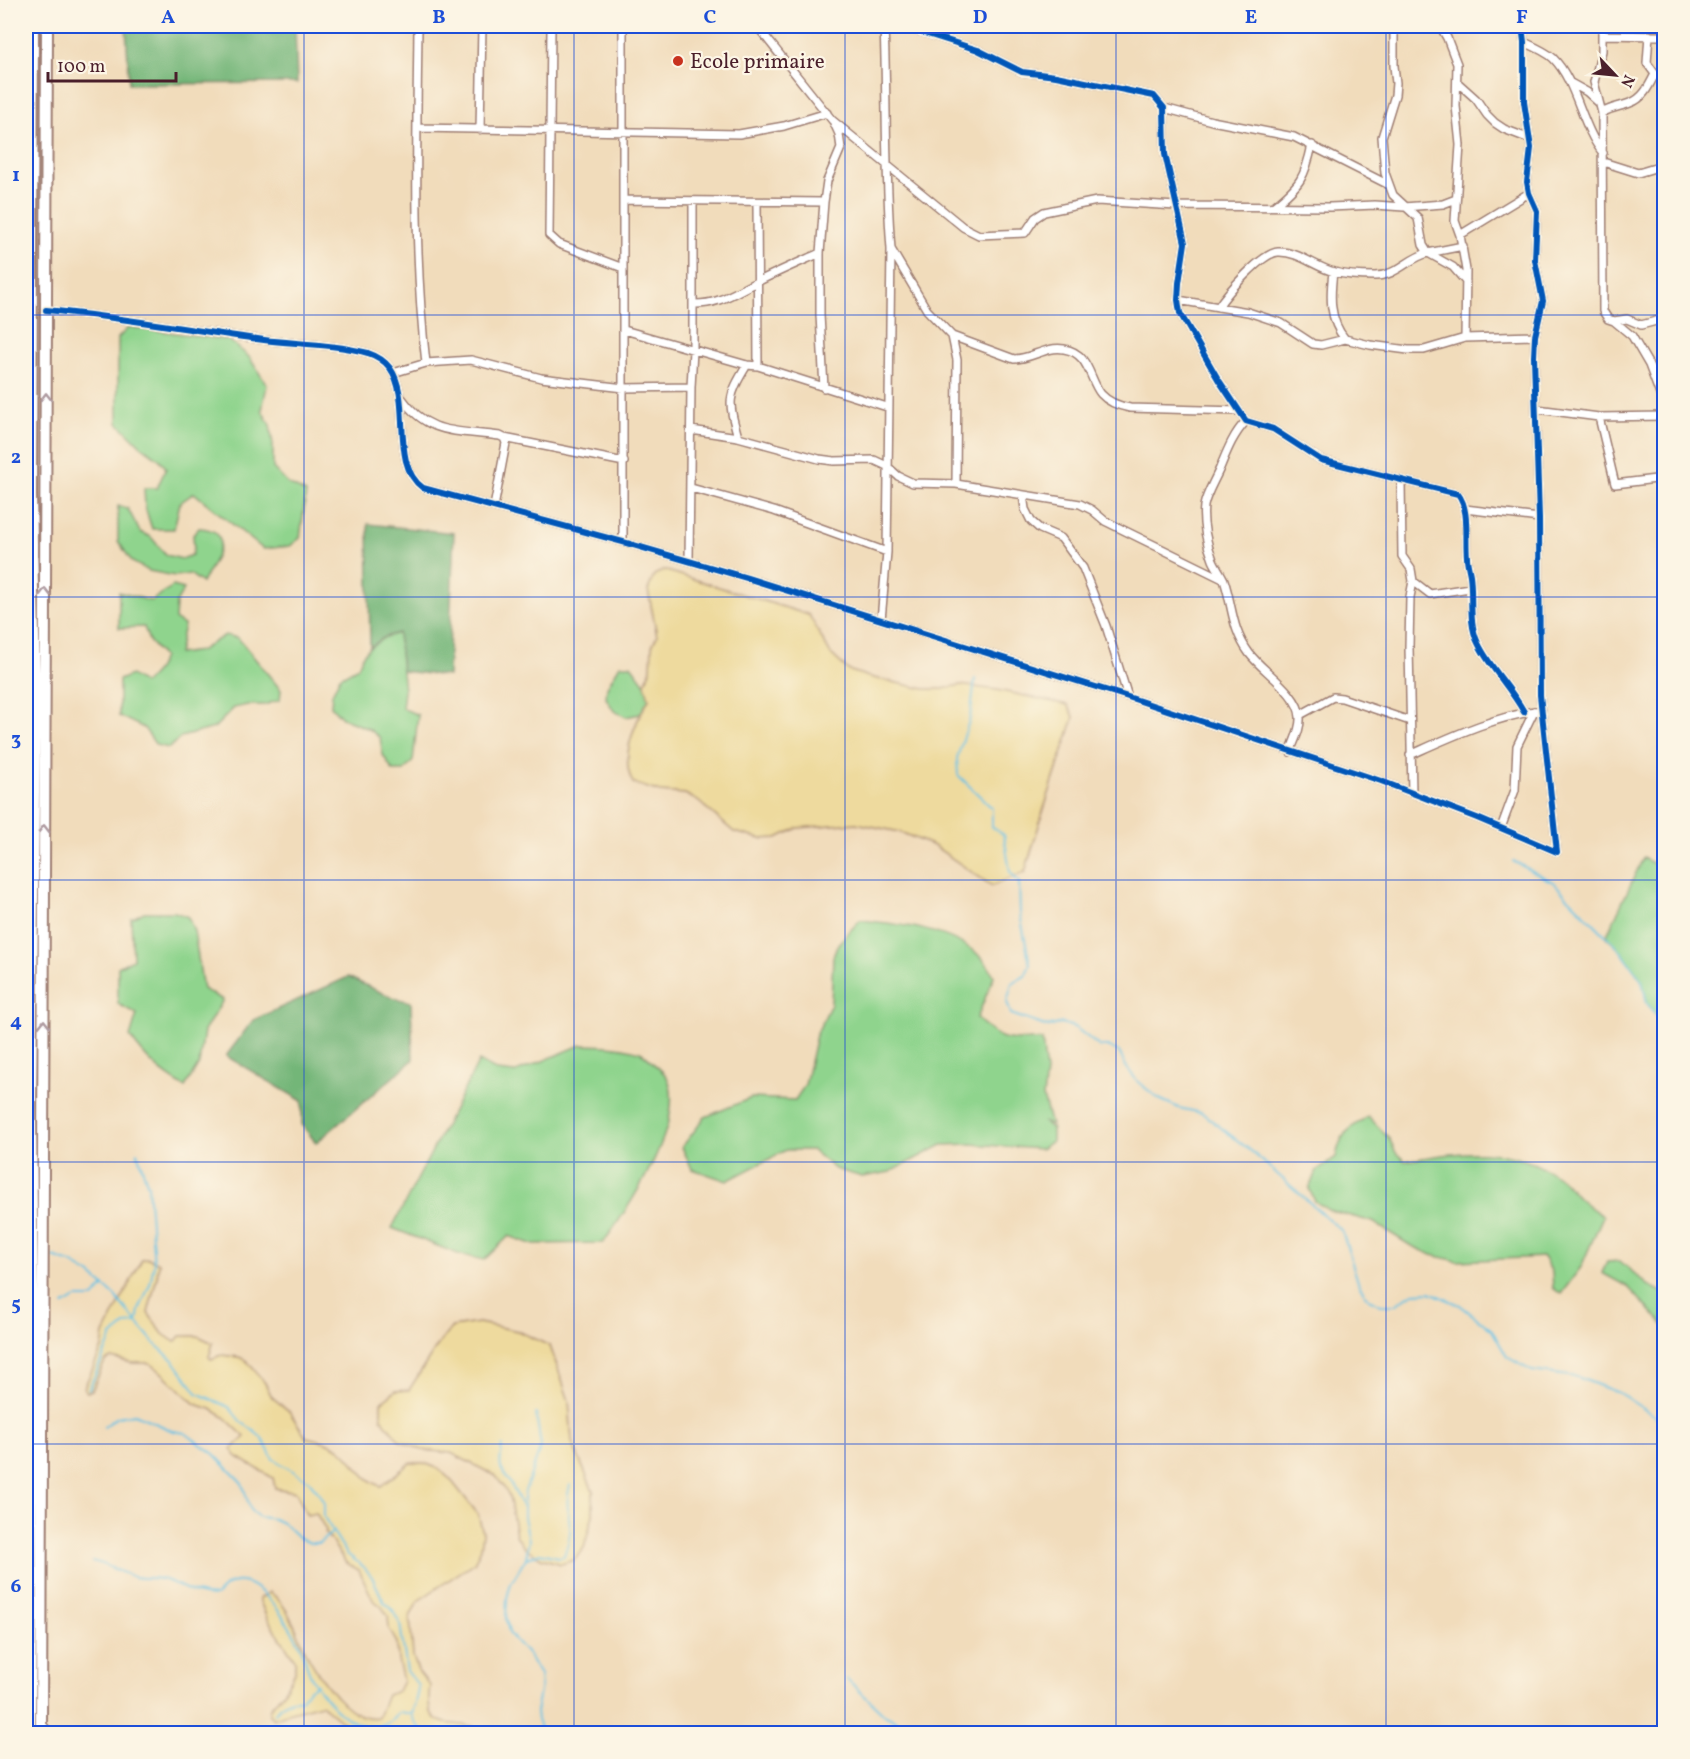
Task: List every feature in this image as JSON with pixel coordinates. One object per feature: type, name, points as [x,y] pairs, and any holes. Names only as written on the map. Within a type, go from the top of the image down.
[{"type":"highway","points":[[30,1734],[28,1682],[29,1344],[32,1291],[30,1242],[35,684],[29,623],[33,26]]},
{"type":"highway","points":[[41,1728],[48,26]]},
{"type":"street","points":[[418,26],[419,294],[426,363]]},
{"type":"street","points":[[480,130],[482,26]]},
{"type":"street","points":[[551,26],[549,235],[559,244],[624,268]]},
{"type":"street","points":[[622,542],[624,462],[623,26]]},
{"type":"street","points":[[758,26],[832,120],[963,227],[979,235],[1025,233],[1035,218],[1044,212],[1097,201],[1176,206],[1375,205],[1404,207],[1443,204],[1456,199]]},
{"type":"street","points":[[881,620],[887,552],[887,407],[891,249],[887,203],[888,103],[884,26]]},
{"type":"street","points":[[902,26],[978,50],[1022,72],[1056,76],[1154,96],[1164,108],[1212,121],[1293,137],[1389,184]]},
{"type":"street","points":[[1394,26],[1395,95],[1382,137],[1385,172],[1393,195],[1418,218],[1423,245],[1428,253],[1453,267],[1466,282]]},
{"type":"street","points":[[1440,26],[1457,64],[1456,106],[1460,145],[1455,221],[1463,246],[1466,270],[1465,338]]},
{"type":"street","points":[[46,310],[266,340],[347,348],[379,357],[393,373],[399,395],[404,443],[414,480],[423,488],[689,561],[1128,697],[1412,793],[1557,852],[1538,711],[1539,518],[1534,357],[1535,336],[1544,301],[1535,260],[1537,211],[1527,182],[1531,148],[1524,102],[1522,26]]},
{"type":"street","points":[[1602,26],[1601,57],[1594,80],[1602,113],[1603,311],[1608,319],[1614,321],[1632,336],[1649,365],[1665,405]]},
{"type":"street","points":[[1602,35],[1665,36]]},
{"type":"street","points":[[1649,35],[1647,63],[1655,74],[1665,81]]},
{"type":"street","points":[[1524,42],[1552,57],[1569,82],[1592,138],[1603,158],[1638,172],[1658,167],[1665,170]]},
{"type":"street","points":[[1602,113],[1641,97],[1655,74]]},
{"type":"street","points":[[1457,82],[1476,99],[1487,116],[1495,123],[1530,139]]},
{"type":"street","points":[[1569,82],[1580,87],[1599,102]]},
{"type":"street","points":[[1164,108],[1165,154],[1185,243],[1178,300],[1185,324],[1246,421],[1273,429],[1322,460],[1458,494],[1465,509],[1470,588],[1477,642],[1524,712]]},
{"type":"street","points":[[417,128],[739,134],[783,126],[827,114]]},
{"type":"street","points":[[824,388],[820,315],[820,253],[827,182],[842,148],[839,134],[832,120]]},
{"type":"street","points":[[1273,207],[1294,190],[1303,178],[1312,145]]},
{"type":"street","points":[[1460,235],[1529,193]]},
{"type":"street","points":[[623,201],[824,202]]},
{"type":"street","points":[[689,561],[693,201]]},
{"type":"street","points":[[757,202],[758,366]]},
{"type":"street","points":[[1218,307],[1227,293],[1253,268],[1278,252],[1300,257],[1333,272],[1377,276],[1402,268],[1414,257],[1463,246]]},
{"type":"street","points":[[891,249],[927,310],[952,336],[1014,359],[1025,359],[1038,351],[1052,348],[1066,349],[1080,357],[1091,371],[1100,393],[1114,404],[1139,409],[1239,411]]},
{"type":"street","points":[[693,304],[719,301],[820,253]]},
{"type":"street","points":[[1333,272],[1332,316],[1334,325],[1345,339]]},
{"type":"street","points":[[1178,300],[1248,312],[1281,323],[1313,344],[1321,345],[1345,339],[1371,345],[1418,350],[1465,338],[1501,335],[1535,336]]},
{"type":"street","points":[[1614,321],[1627,319],[1641,325],[1665,319]]},
{"type":"street","points":[[624,330],[747,365],[758,366],[887,407]]},
{"type":"street","points":[[952,336],[957,360],[956,484]]},
{"type":"street","points":[[393,373],[426,363],[471,360],[526,376],[624,388],[691,387]]},
{"type":"street","points":[[738,437],[729,407],[731,392],[747,365]]},
{"type":"street","points":[[399,395],[419,418],[435,428],[500,436],[624,462]]},
{"type":"street","points":[[1537,408],[1599,417],[1665,416]]},
{"type":"street","points":[[1599,417],[1615,484],[1665,478]]},
{"type":"street","points":[[1246,421],[1237,430],[1229,444],[1204,504],[1204,518],[1209,549],[1223,579],[1231,613],[1242,640],[1250,655],[1274,676],[1290,696],[1300,715],[1298,731],[1290,752]]},
{"type":"street","points":[[692,430],[738,437],[819,459],[874,460],[913,483],[956,484],[1056,499],[1086,506],[1104,521],[1223,579]]},
{"type":"street","points":[[494,507],[506,443],[504,438]]},
{"type":"street","points":[[1401,481],[1402,556],[1411,569],[1413,581],[1408,647],[1412,793]]},
{"type":"street","points":[[691,488],[774,511],[887,552]]},
{"type":"street","points":[[1023,495],[1024,509],[1031,521],[1040,529],[1061,538],[1083,568],[1106,626],[1128,697]]},
{"type":"street","points":[[1465,509],[1539,518]]},
{"type":"street","points":[[1413,581],[1430,594],[1470,588]]},
{"type":"street","points":[[29,623],[45,621]]},
{"type":"street","points":[[1300,715],[1333,697],[1410,721]]},
{"type":"street","points":[[1410,755],[1503,717],[1538,711]]},
{"type":"street","points":[[1501,828],[1515,790],[1517,746],[1538,711]]},
{"type":"street","points":[[41,1728],[51,1734]]},
{"type":"green space","points":[[126,26],[295,26],[297,83],[129,84]]},
{"type":"green space","points":[[129,327],[229,340],[249,357],[267,385],[262,410],[270,425],[273,468],[288,484],[306,493],[300,538],[290,546],[263,549],[194,493],[180,503],[174,529],[152,529],[145,507],[144,488],[157,488],[166,468],[118,423],[118,338]]},
{"type":"green space","points":[[118,506],[128,509],[140,532],[151,537],[166,555],[182,559],[192,555],[193,535],[199,528],[211,530],[218,535],[219,550],[202,583],[190,574],[175,576],[149,571],[132,562],[118,541]]},
{"type":"green space","points":[[368,524],[454,533],[448,676],[402,671],[398,633],[385,637],[370,647]]},
{"type":"green space","points":[[173,586],[184,589],[176,603],[175,619],[184,625],[178,654],[200,651],[225,635],[238,638],[281,690],[280,700],[264,705],[234,708],[214,728],[181,737],[169,748],[156,745],[144,728],[119,716],[119,680],[131,675],[144,684],[157,670],[163,657],[149,641],[144,627],[119,628],[119,592],[151,601]]},
{"type":"green space","points":[[398,633],[404,691],[402,708],[418,715],[413,761],[404,771],[393,771],[383,755],[380,738],[369,729],[342,718],[331,706],[332,694],[340,677],[358,667],[363,655],[370,647],[385,637]]},
{"type":"green space","points":[[620,665],[631,665],[645,684],[649,699],[640,714],[626,717],[614,711],[606,698],[607,687]]},
{"type":"green space","points":[[1643,858],[1664,869],[1664,1028],[1647,1003],[1642,981],[1621,951],[1606,937]]},
{"type":"green space","points":[[144,912],[175,912],[188,917],[194,931],[203,989],[223,1000],[204,1031],[199,1064],[185,1087],[161,1071],[136,1045],[130,1037],[137,1014],[118,1004],[118,967],[133,959],[131,919]]},
{"type":"green space","points":[[860,920],[907,926],[939,934],[968,947],[984,960],[994,976],[977,1018],[993,1032],[1006,1039],[1042,1040],[1046,1072],[1043,1097],[1051,1125],[1043,1122],[1052,1129],[1052,1141],[1041,1149],[971,1144],[942,1145],[890,1172],[862,1177],[835,1169],[812,1150],[786,1150],[727,1181],[692,1169],[682,1147],[705,1117],[751,1098],[795,1100],[805,1085],[816,1035],[831,1004],[833,957],[838,944]]},
{"type":"green space","points":[[348,977],[391,997],[411,1002],[413,1060],[316,1143],[302,1125],[302,1101],[226,1056],[253,1020]]},
{"type":"green space","points":[[581,1045],[618,1047],[642,1053],[666,1075],[671,1095],[663,1139],[652,1163],[640,1187],[603,1243],[531,1244],[509,1236],[484,1260],[458,1254],[392,1228],[479,1061],[497,1071],[514,1073]]},
{"type":"green space","points":[[1368,1116],[1389,1138],[1396,1153],[1405,1161],[1464,1153],[1502,1155],[1521,1159],[1557,1176],[1580,1199],[1603,1216],[1581,1267],[1561,1294],[1553,1288],[1552,1272],[1543,1257],[1457,1261],[1432,1255],[1408,1244],[1373,1222],[1328,1210],[1315,1201],[1309,1189],[1316,1171],[1336,1157],[1340,1142],[1346,1132]]},
{"type":"green space","points":[[1620,1261],[1648,1285],[1664,1293],[1664,1325],[1628,1287],[1602,1273],[1607,1262]]},
{"type":"sand","points":[[664,570],[809,615],[830,653],[848,670],[925,689],[943,689],[960,685],[997,690],[1068,705],[1074,717],[1025,872],[992,886],[934,846],[900,832],[856,823],[798,828],[777,838],[761,839],[734,832],[698,801],[685,794],[660,792],[633,783],[629,773],[628,752],[634,729],[649,699],[645,684],[651,668],[652,646],[657,636],[648,590],[654,575]]},
{"type":"sand","points":[[148,1258],[159,1263],[148,1313],[163,1334],[175,1342],[180,1336],[198,1336],[213,1343],[209,1357],[211,1359],[221,1355],[239,1357],[247,1361],[265,1383],[272,1397],[289,1411],[306,1437],[334,1445],[375,1483],[381,1486],[410,1463],[424,1463],[437,1468],[450,1479],[478,1514],[483,1533],[481,1548],[474,1563],[418,1601],[410,1617],[413,1656],[418,1671],[430,1686],[429,1703],[432,1714],[438,1720],[446,1723],[467,1725],[489,1733],[344,1733],[347,1726],[321,1704],[274,1719],[269,1715],[270,1708],[284,1691],[295,1672],[295,1660],[267,1618],[259,1599],[270,1592],[284,1606],[310,1660],[324,1681],[343,1703],[361,1715],[378,1717],[387,1695],[398,1691],[403,1681],[397,1643],[389,1629],[388,1616],[373,1600],[359,1570],[346,1563],[325,1534],[326,1530],[316,1513],[307,1515],[296,1492],[275,1488],[273,1478],[236,1456],[232,1449],[245,1437],[224,1417],[211,1409],[195,1404],[150,1363],[132,1363],[111,1358],[105,1361],[92,1390],[87,1392],[84,1388],[102,1348],[104,1334],[142,1259]]},
{"type":"sand","points":[[479,1323],[518,1331],[550,1346],[569,1401],[572,1442],[593,1491],[593,1515],[584,1548],[574,1560],[561,1564],[541,1558],[523,1546],[516,1535],[509,1495],[496,1476],[451,1453],[422,1450],[400,1441],[381,1418],[381,1402],[395,1391],[409,1390],[452,1327]]},
{"type":"waterway","points":[[975,679],[970,718],[957,758],[958,775],[992,808],[992,827],[1004,835],[1010,872],[1019,882],[1020,914],[1030,965],[1025,976],[1012,983],[1007,1002],[1011,1014],[1048,1027],[1062,1023],[1076,1028],[1100,1047],[1110,1047],[1119,1052],[1127,1068],[1138,1082],[1159,1099],[1179,1108],[1202,1113],[1251,1151],[1342,1231],[1359,1285],[1369,1299],[1381,1305],[1395,1305],[1413,1293],[1430,1292],[1460,1305],[1492,1330],[1507,1357],[1532,1371],[1577,1377],[1619,1393],[1664,1422]]},
{"type":"waterway","points":[[1513,861],[1553,882],[1621,951],[1642,981],[1647,1003],[1664,1028]]},
{"type":"waterway","points":[[89,1389],[112,1336],[126,1324],[137,1323],[139,1310],[150,1284],[154,1264],[148,1186],[137,1152]]},
{"type":"waterway","points":[[47,1255],[71,1263],[90,1274],[104,1286],[155,1344],[174,1361],[197,1393],[229,1407],[241,1422],[262,1438],[273,1459],[308,1480],[318,1492],[324,1503],[324,1517],[347,1554],[364,1567],[372,1577],[384,1602],[393,1610],[400,1624],[407,1671],[418,1685],[413,1717],[419,1728],[427,1734]]},
{"type":"waterway","points":[[64,1305],[76,1298],[93,1298],[104,1286]]},
{"type":"waterway","points":[[104,1427],[117,1417],[135,1414],[173,1431],[185,1433],[214,1454],[242,1483],[251,1511],[259,1517],[283,1523],[298,1537],[310,1543],[319,1543],[334,1531]]},
{"type":"waterway","points":[[536,1414],[541,1446],[524,1494],[524,1517],[529,1540],[526,1558],[511,1583],[507,1598],[506,1618],[509,1633],[529,1656],[540,1675],[541,1686],[536,1712],[542,1734]]},
{"type":"waterway","points":[[502,1446],[500,1461],[502,1469],[522,1506]]},
{"type":"waterway","points":[[527,1558],[540,1553],[564,1556],[570,1535],[568,1502],[570,1485]]},
{"type":"waterway","points":[[92,1561],[135,1577],[164,1580],[202,1595],[216,1596],[228,1585],[239,1582],[251,1585],[263,1593],[283,1617],[298,1641],[313,1680],[342,1714],[361,1725],[371,1727],[385,1725],[400,1712],[412,1714]]},
{"type":"waterway","points":[[847,1679],[886,1716],[925,1734]]},
{"type":"waterway","points":[[275,1713],[286,1702],[301,1700],[309,1689],[317,1684]]},
{"type":"waterway","points":[[355,1734],[356,1730],[363,1726]]},
{"type":"cycle path","points":[[902,26],[978,50],[1022,72],[1056,76],[1154,96],[1164,108],[1165,154],[1185,243],[1179,283],[1180,313],[1218,379],[1246,421],[1273,429],[1321,460],[1458,494],[1466,516],[1467,559],[1475,635],[1488,661],[1524,712]]},
{"type":"cycle path","points":[[46,310],[368,353],[385,363],[397,381],[407,464],[413,477],[423,488],[747,578],[1128,697],[1381,781],[1557,852],[1540,695],[1539,518],[1534,357],[1535,336],[1543,301],[1535,260],[1537,211],[1527,182],[1531,148],[1524,102],[1522,26]]},
{"type":"place","name":"Ecole primaire","points":[[678,61]]}]
